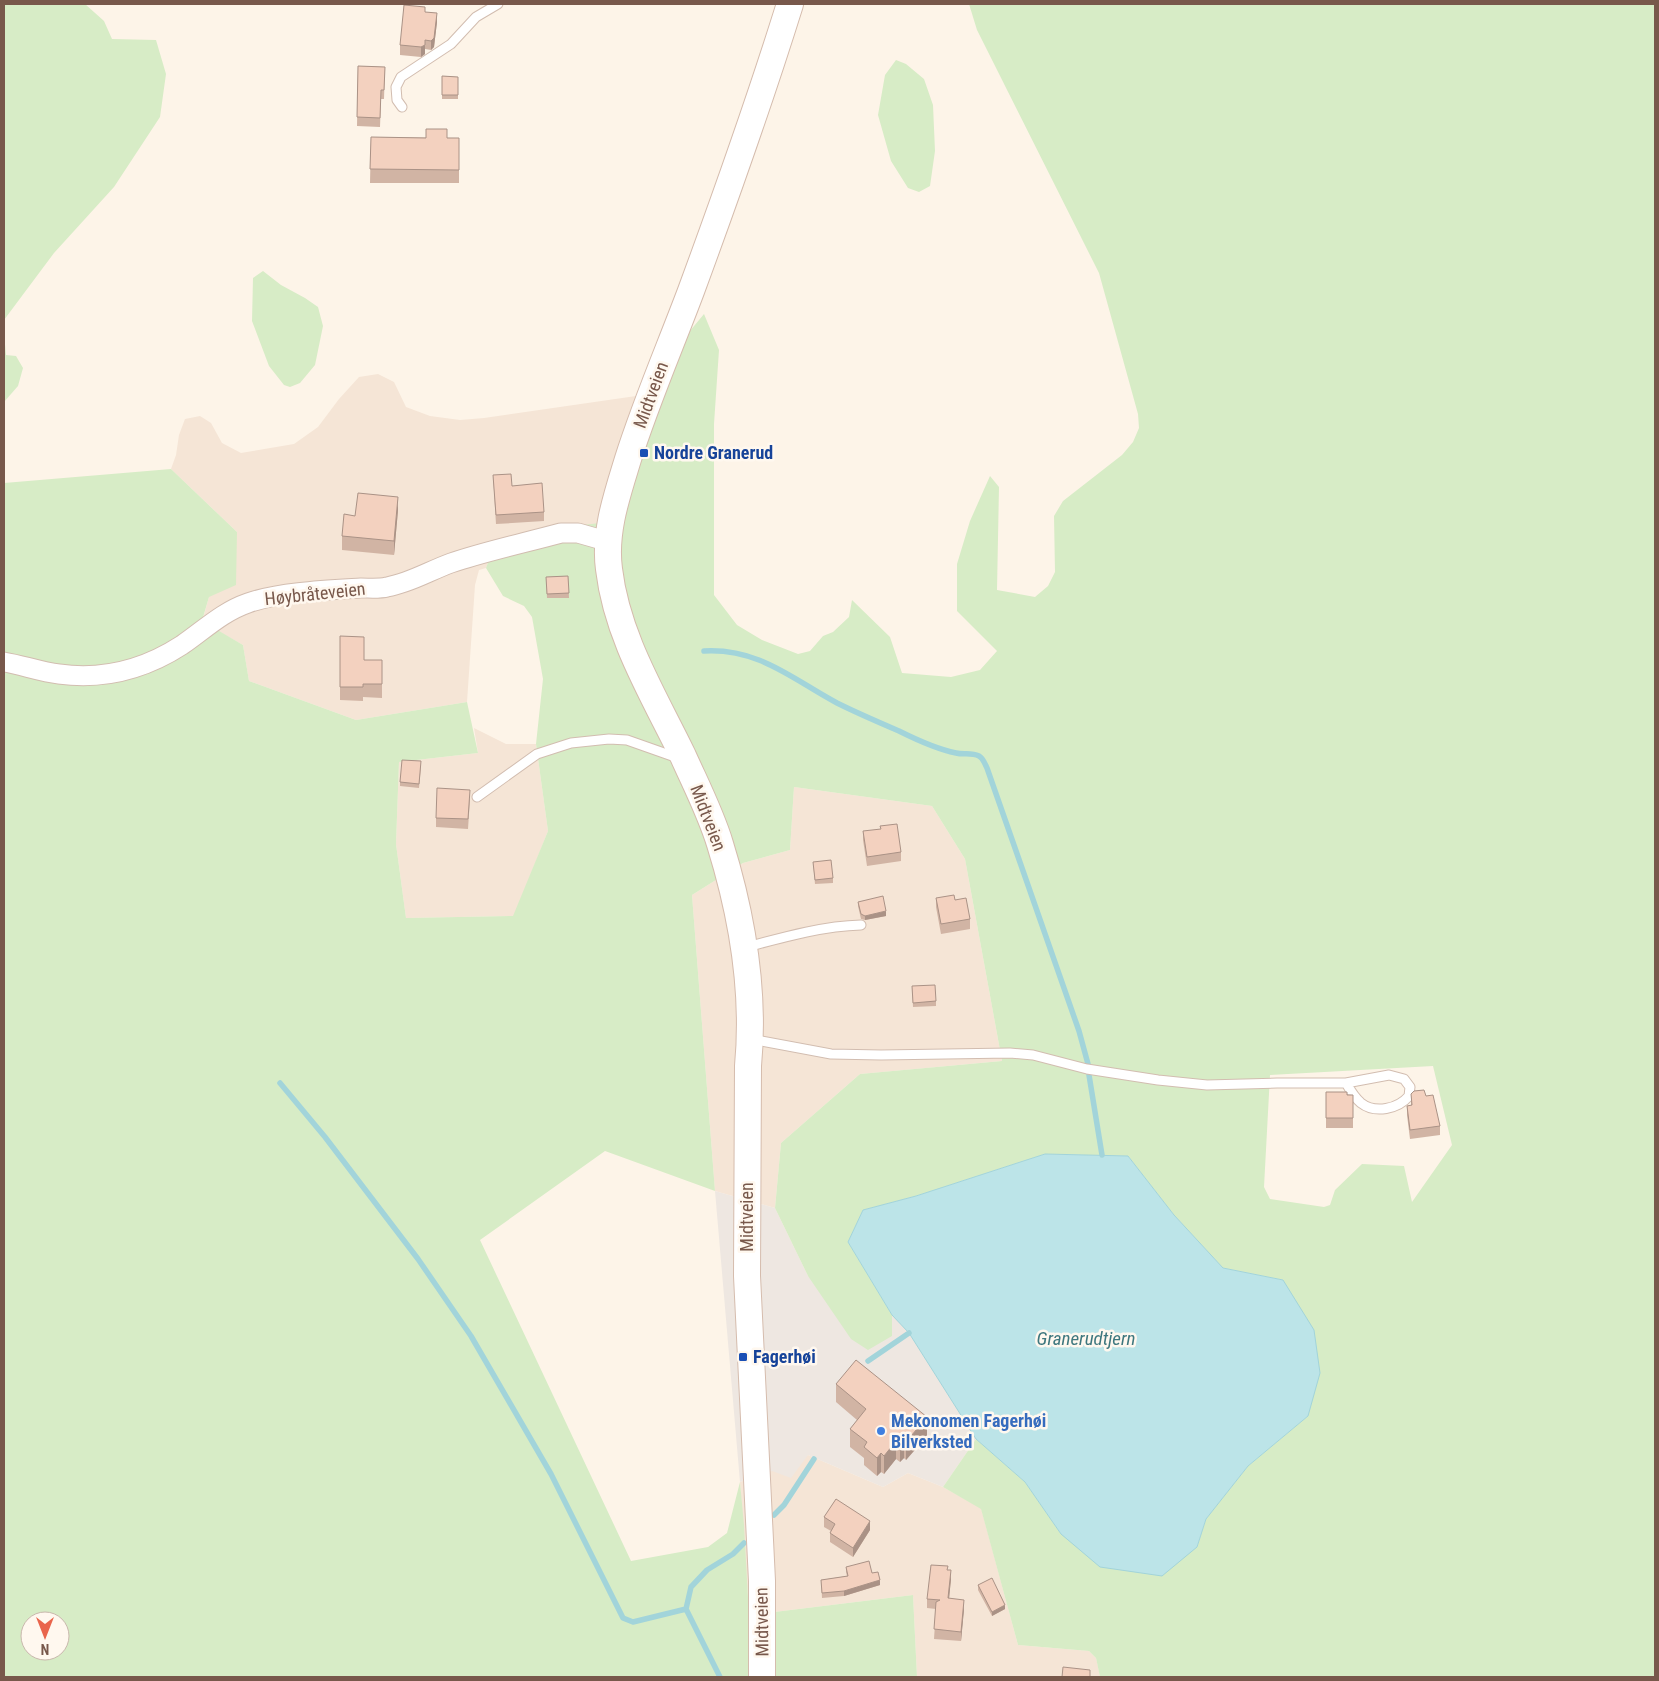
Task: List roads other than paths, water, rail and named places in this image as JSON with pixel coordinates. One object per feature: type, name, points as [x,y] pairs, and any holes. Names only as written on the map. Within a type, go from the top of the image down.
[{"type":"main road","name":"Midtveien","points":[[762,1677],[762,1581],[747,1276],[750,1039],[744,948],[736,906],[720,843],[683,757],[631,651],[616,609],[608,564],[608,540],[618,492],[639,424],[690,293],[747,137],[790,4]]},
{"type":"street","name":"Høybråteveien","points":[[4,662],[59,674],[89,676],[133,669],[163,658],[215,620],[249,602],[283,595],[362,588],[385,588],[400,585],[451,563],[560,533],[578,533],[608,540]]},
{"type":"lane","points":[[402,107],[397,100],[396,87],[401,77],[451,44],[476,16],[498,4]]},
{"type":"lane","points":[[477,797],[537,754],[570,743],[608,739],[627,740],[677,758],[683,757]]},
{"type":"lane","points":[[744,948],[785,937],[861,925]]},
{"type":"lane","points":[[750,1039],[831,1054],[1010,1053],[1033,1055],[1087,1069],[1158,1080],[1207,1085],[1346,1084],[1389,1075],[1404,1079],[1410,1087],[1408,1096],[1398,1105],[1391,1108],[1374,1108],[1358,1102],[1346,1084]]},
{"type":"water","name":"Granerudtjern","points":[[1045,1154],[1128,1156],[1174,1215],[1223,1268],[1283,1280],[1314,1330],[1320,1373],[1308,1416],[1248,1466],[1206,1519],[1197,1547],[1162,1576],[1100,1567],[1061,1534],[1025,1482],[976,1439],[909,1333],[892,1315],[848,1242],[863,1210],[916,1196]]},
{"type":"waterway","points":[[704,651],[724,651],[742,654],[758,660],[790,675],[837,703],[920,741],[959,754],[973,754],[982,758],[1079,1031],[1088,1064]]},
{"type":"waterway","points":[[1089,1075],[1102,1155]]},
{"type":"waterway","points":[[280,1083],[325,1137],[418,1259],[471,1336],[551,1474],[623,1618],[633,1622],[686,1609]]},
{"type":"waterway","points":[[868,1361],[909,1333]]},
{"type":"waterway","points":[[774,1515],[784,1505],[814,1459]]},
{"type":"waterway","points":[[720,1677],[686,1609],[691,1587],[707,1570],[733,1554],[744,1543]]},
{"type":"place","name":"Nordre Granerud","points":[[644,453]]},
{"type":"place","name":"Fagerhøi","points":[[743,1357]]},
{"type":"place","name":"Mekonomen Fagerhøi Bilverksted","points":[[881,1431]]}]
